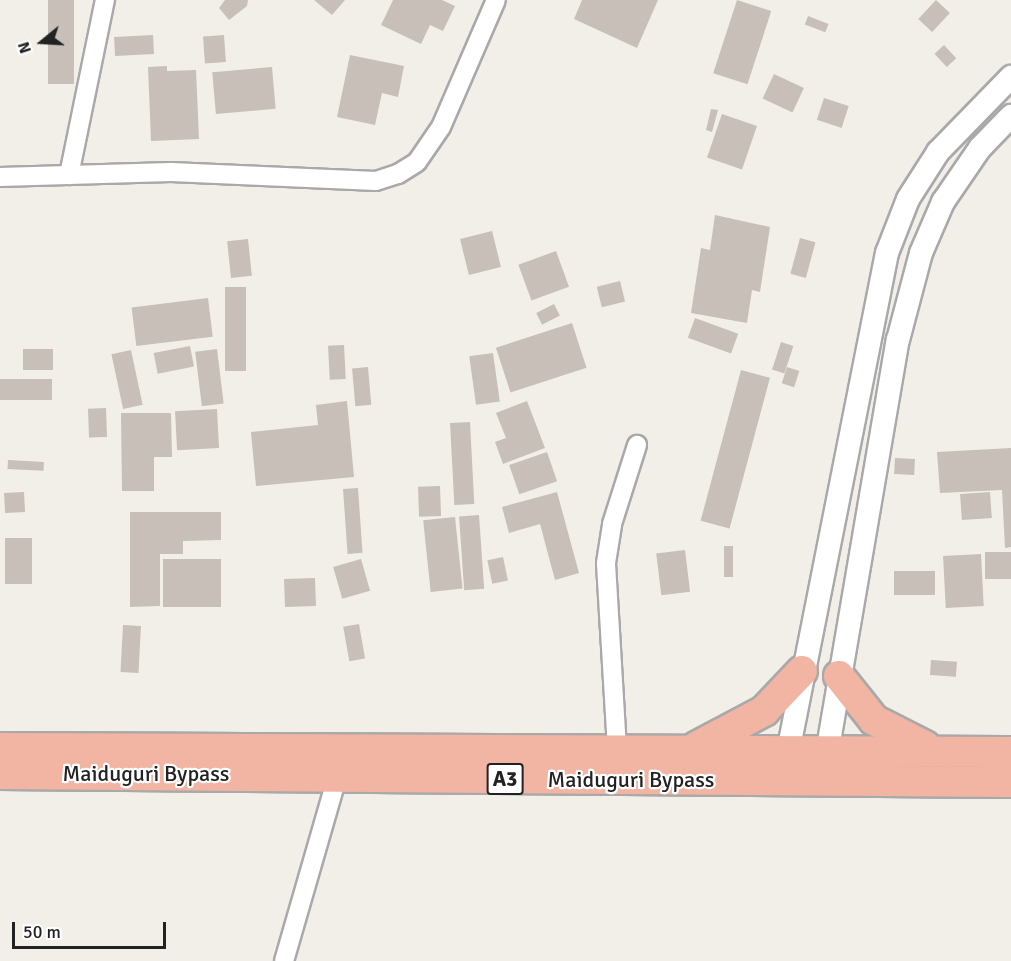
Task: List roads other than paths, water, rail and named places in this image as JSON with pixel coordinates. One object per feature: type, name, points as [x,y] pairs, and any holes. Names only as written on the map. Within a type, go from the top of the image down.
[{"type":"highway","points":[[691,749],[764,711],[802,671]]},
{"type":"highway","points":[[839,676],[874,720],[939,752]]},
{"type":"highway","name":"Maiduguri Bypass","points":[[0,748],[782,780],[1011,782]]},
{"type":"highway","name":"Maiduguri Bypass","points":[[0,774],[341,762],[617,749],[1011,752]]},
{"type":"street","points":[[69,175],[105,0]]},
{"type":"street","points":[[0,177],[171,172],[376,181],[398,174],[417,162],[441,127],[496,0]]},
{"type":"street","points":[[782,780],[877,294],[908,198],[938,152],[1011,77]]},
{"type":"street","points":[[823,781],[839,676],[908,301],[943,202],[980,148],[1011,116]]},
{"type":"street","points":[[877,294],[908,301]]},
{"type":"street","points":[[617,749],[606,563],[612,524],[637,445]]},
{"type":"street","points":[[284,961],[341,762]]}]
